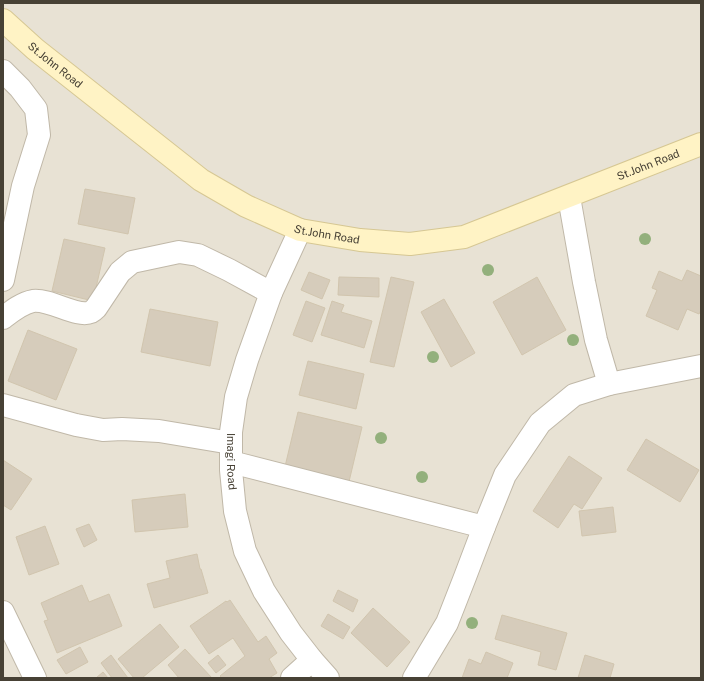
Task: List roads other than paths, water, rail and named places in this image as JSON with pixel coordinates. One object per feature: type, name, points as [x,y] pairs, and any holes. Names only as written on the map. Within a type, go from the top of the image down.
[{"type":"street","name":"St.John Road","points":[[3,20],[35,49],[201,180],[246,206],[300,230],[360,240],[410,244],[464,237],[701,144]]},
{"type":"street","points":[[3,71],[20,88],[36,109],[39,135],[23,186],[3,280]]},
{"type":"street","points":[[569,197],[596,340],[609,384]]},
{"type":"street","name":"Imagi Road","points":[[300,230],[271,293],[246,360],[236,397],[231,432],[231,470],[235,511],[244,551],[264,591],[291,633],[328,678]]},
{"type":"street","points":[[3,318],[22,304],[34,301],[51,303],[81,313],[91,312],[96,308],[120,272],[132,262],[180,252],[198,255],[271,293]]},
{"type":"street","points":[[414,678],[447,623],[505,475],[540,423],[574,395],[609,384],[701,366]]},
{"type":"street","points":[[3,406],[76,425],[102,430],[122,429],[159,432],[484,527]]},
{"type":"street","points":[[3,612],[35,678]]},
{"type":"street","points":[[292,678],[312,660]]}]
